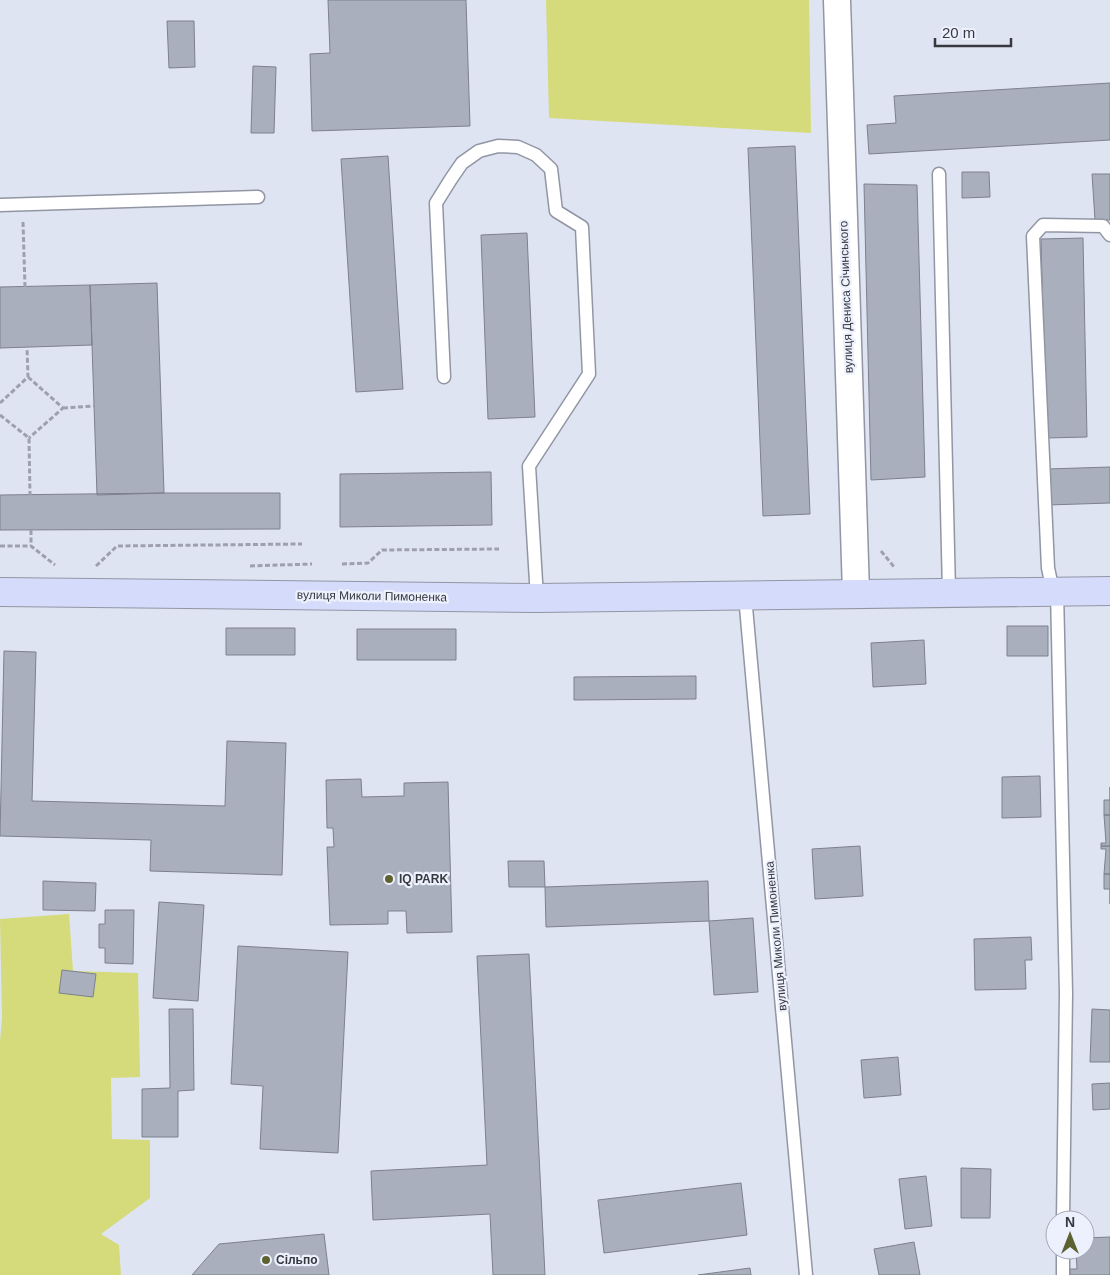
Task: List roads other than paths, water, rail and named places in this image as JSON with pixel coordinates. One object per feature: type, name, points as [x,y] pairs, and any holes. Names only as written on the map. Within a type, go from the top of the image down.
[{"type":"street","name":"вулиця Дениса Січинського","points":[[837,0],[856,593]]},
{"type":"street","name":"вулиця Миколи Пимоненка","points":[[0,592],[537,598],[1110,591]]},
{"type":"lane","points":[[444,377],[436,203],[462,163],[478,151],[498,146],[518,147],[536,155],[551,169],[556,212],[582,227],[589,374],[529,466],[537,598]]},
{"type":"lane","points":[[938,174],[949,592]]},
{"type":"lane","points":[[0,205],[258,197]]},
{"type":"lane","points":[[1064,1210],[1066,993],[1055,591],[1048,568],[1033,236],[1043,225],[1103,226],[1110,234]]},
{"type":"lane","name":"вулиця Миколи Пимоненка","points":[[745,596],[806,1275]]},
{"type":"lane","points":[[1063,1260],[1063,1275]]},
{"type":"place","name":"IQ PARK","points":[[389,879]]},
{"type":"place","name":"Сільпо","points":[[266,1260]]}]
